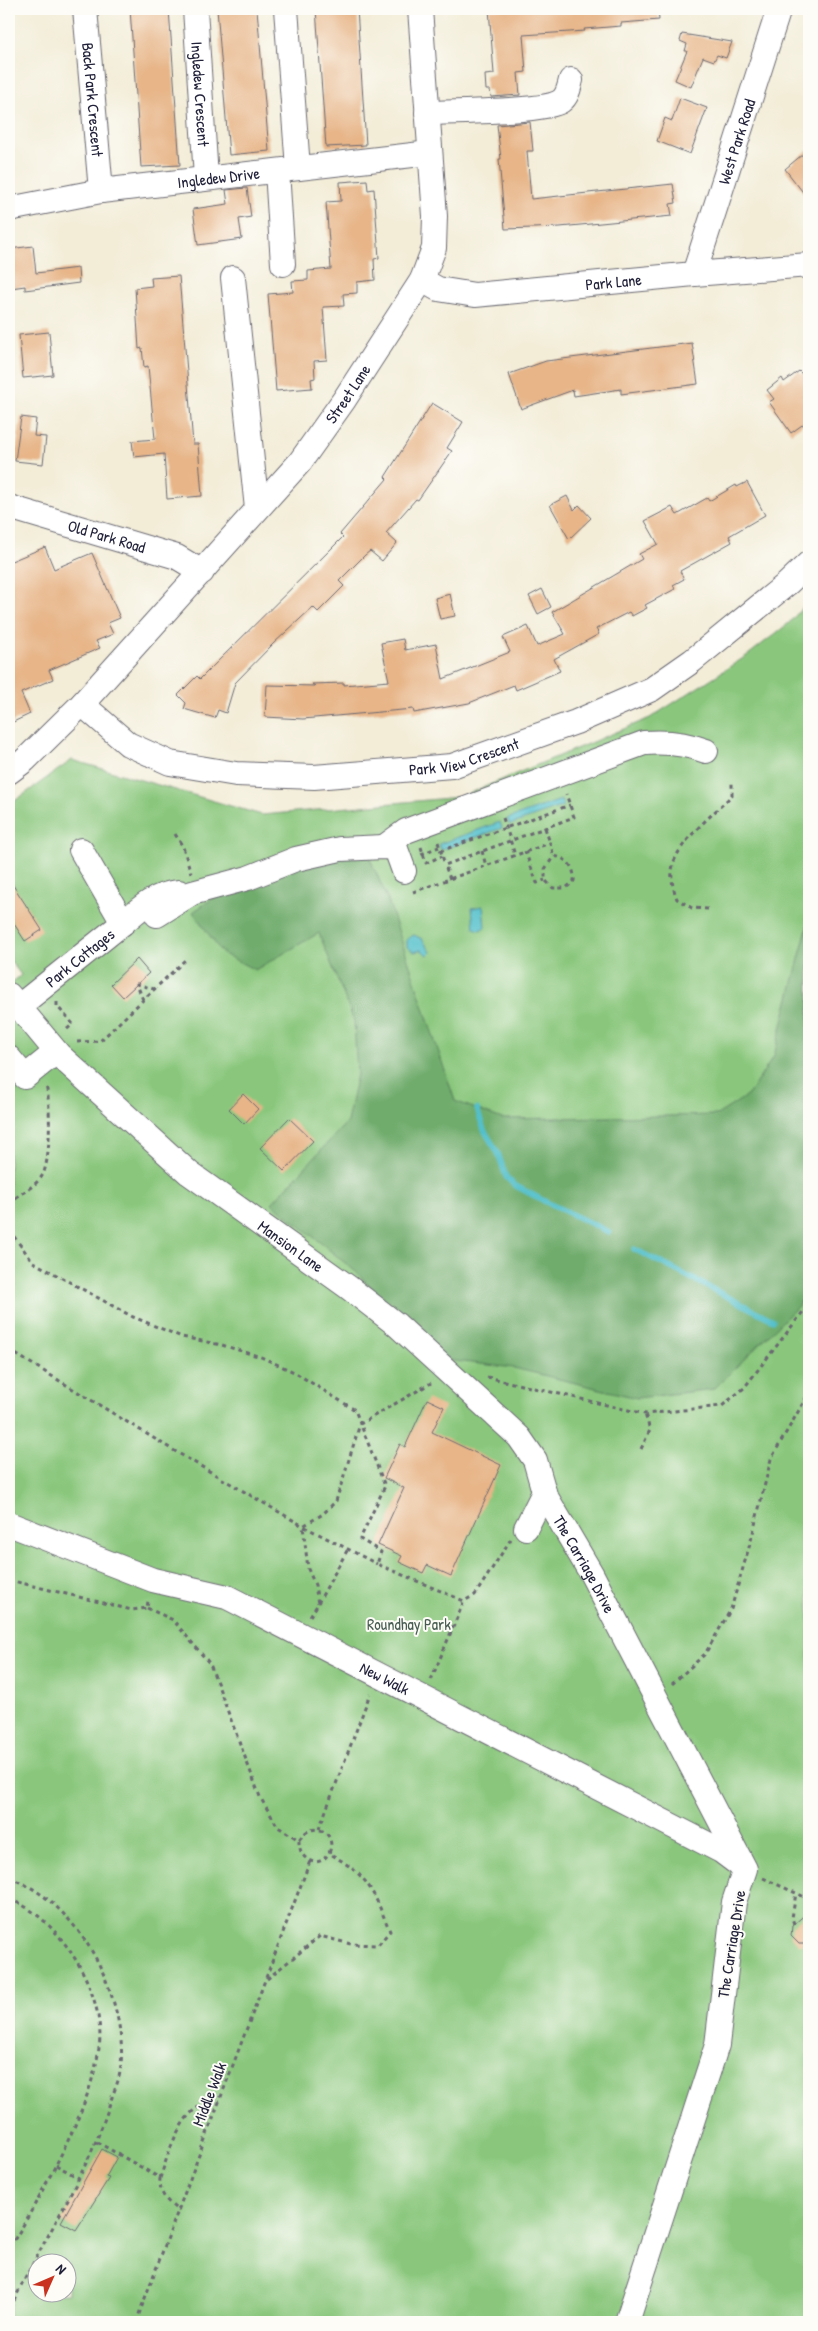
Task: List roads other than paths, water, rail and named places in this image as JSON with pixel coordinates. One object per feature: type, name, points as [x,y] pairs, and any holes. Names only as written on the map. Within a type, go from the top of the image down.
[{"type":"street","name":"Back Park Crescent","points":[[85,9],[101,191]]},
{"type":"street","name":"Ingledew Crescent","points":[[195,9],[206,178]]},
{"type":"street","points":[[283,264],[287,170],[286,9]]},
{"type":"street","name":"Street Lane","points":[[9,772],[25,760],[82,704],[300,462],[344,400],[422,280],[434,248],[435,216],[420,9]]},
{"type":"street","name":"West Park Road","points":[[694,274],[779,9]]},
{"type":"street","points":[[427,113],[511,110],[550,104],[562,100],[566,96],[571,80]]},
{"type":"street","name":"Ingledew Drive","points":[[9,209],[101,191],[430,153]]},
{"type":"street","name":"Park Lane","points":[[422,280],[438,289],[475,295],[809,265]]},
{"type":"street","points":[[233,278],[257,509]]},
{"type":"street","name":"Old Park Road","points":[[9,507],[177,557],[202,572]]},
{"type":"street","name":"Park View Crescent","points":[[82,704],[128,744],[170,763],[236,774],[314,777],[452,766],[576,722],[652,689],[781,589],[809,563]]},
{"type":"street","points":[[384,847],[406,831],[644,743],[666,742],[687,744],[706,751]]},
{"type":"street","points":[[123,923],[147,902],[169,893],[192,893],[248,878],[296,859],[318,853],[358,848],[384,847],[396,849],[404,871]]},
{"type":"street","name":"Park Cottages","points":[[12,1000],[123,923],[81,850]]},
{"type":"street","points":[[158,915],[192,893]]},
{"type":"street","name":"Mansion Lane","points":[[12,1000],[58,1054],[189,1173],[348,1287],[397,1325],[519,1436],[535,1460],[549,1501]]},
{"type":"street","points":[[9,1058],[26,1077],[58,1054]]},
{"type":"street","points":[[526,1528],[549,1501]]},
{"type":"street","name":"The Carriage Drive","points":[[549,1501],[591,1573],[744,1869],[734,1902],[717,2045],[627,2322]]},
{"type":"street","name":"New Walk","points":[[9,1524],[153,1580],[227,1597],[377,1676],[721,1851],[744,1869]]},
{"type":"water","points":[[561,800],[563,806],[510,825],[507,819]]},
{"type":"water","points":[[500,822],[502,828],[441,850],[439,844]]},
{"type":"water","points":[[483,906],[485,927],[480,930],[474,928],[472,908]]},
{"type":"water","points":[[414,935],[422,939],[431,952],[428,955],[421,950],[414,952],[407,947],[407,939]]},
{"type":"waterway","points":[[477,1109],[484,1130],[498,1153],[506,1177],[514,1185],[609,1232]]},
{"type":"waterway","points":[[634,1249],[773,1320]]},
{"type":"park label","name":"Roundhay Park","points":[[409,1624]]}]
